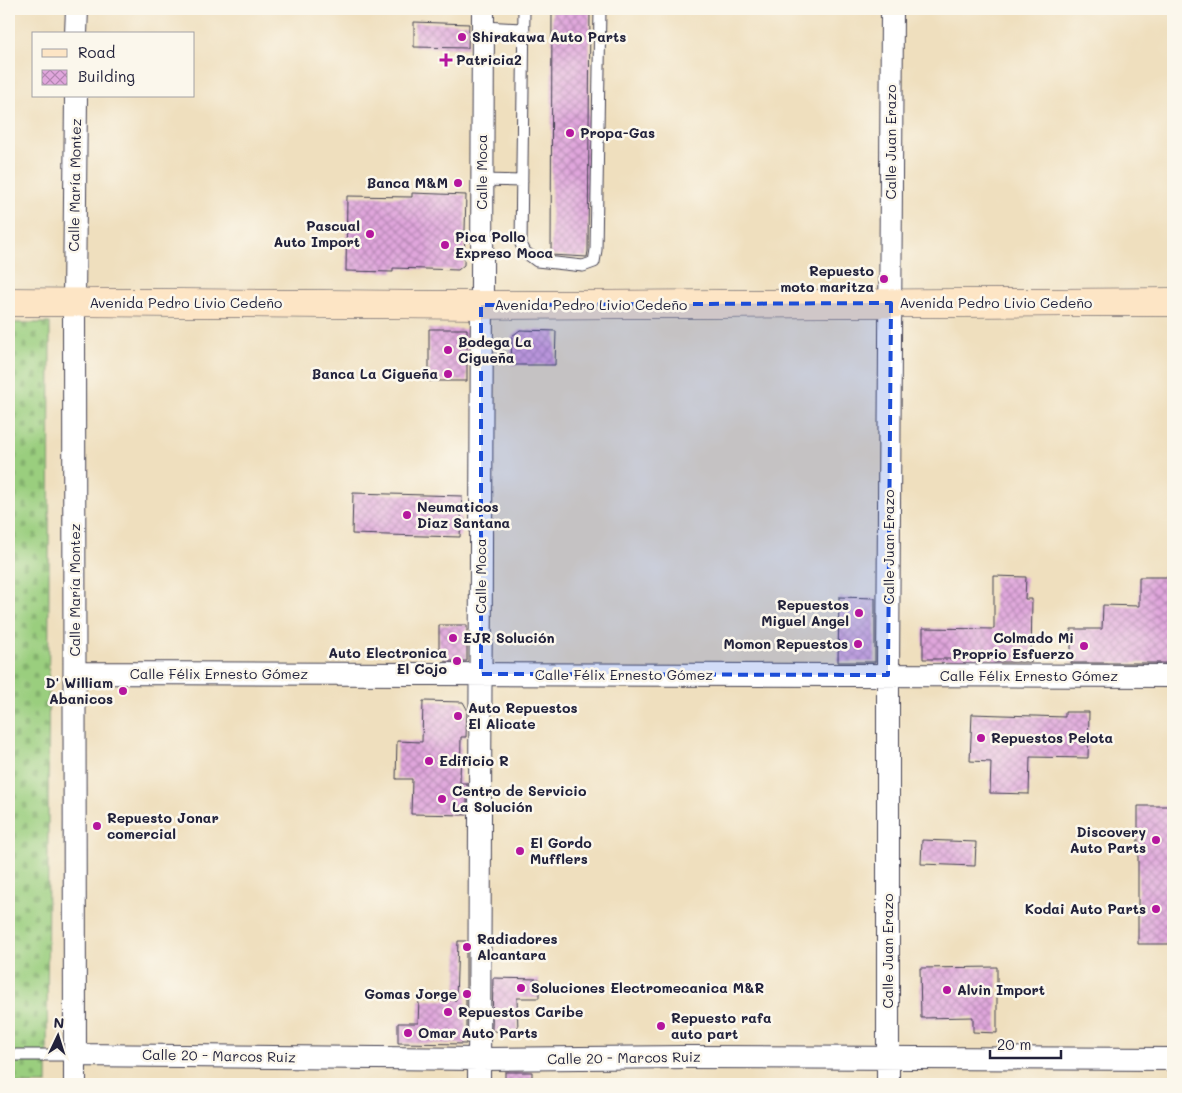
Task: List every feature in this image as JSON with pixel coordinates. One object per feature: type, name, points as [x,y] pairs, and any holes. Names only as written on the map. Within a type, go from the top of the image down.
[{"type":"main road","name":"Avenida Pedro Livio Cedeño","points":[[9,302],[481,305],[1173,302]]},
{"type":"street","points":[[76,32],[77,9]]},
{"type":"street","name":"Calle Juan Erazo","points":[[888,1084],[888,676],[892,9]]},
{"type":"street","name":"Calle Moca","points":[[479,1084],[483,18]]},
{"type":"street","name":"Calle María Montez","points":[[75,1084],[74,302],[76,98]]},
{"type":"street","name":"Calle Félix Ernesto Gómez","points":[[75,673],[1173,676]]},
{"type":"street","name":"Calle 20 - Marcos Ruiz","points":[[75,1055],[479,1059],[687,1057],[1173,1059]]},
{"type":"lane","points":[[524,9],[521,244],[525,252],[536,261],[583,266],[594,262],[596,250],[600,9]]},
{"type":"lane","points":[[483,18],[523,29]]},
{"type":"lane","points":[[482,180],[522,181]]},
{"type":"lane","points":[[9,1055],[75,1055]]},
{"type":"highlighted area","points":[[891,303],[888,675],[481,674],[481,305]]},
{"type":"green space","points":[[9,323],[50,323],[47,1084],[9,1084]]},
{"type":"building","name":"Propa-Gas","points":[[552,9],[590,9],[587,257],[551,255]]},
{"type":"building","points":[[414,22],[469,24],[468,48],[414,47]]},
{"type":"building","points":[[412,193],[466,195],[464,265],[458,270],[393,268],[393,272],[346,271],[347,196],[412,197]]},
{"type":"building","name":"Bodega La Cigueña","points":[[429,329],[467,329],[467,381],[429,381]]},
{"type":"building","points":[[520,330],[556,331],[555,365],[511,365],[512,336]]},
{"type":"building","name":"Neumaticos Diaz Santana","points":[[353,493],[462,496],[460,537],[352,534]]},
{"type":"building","points":[[994,576],[1026,577],[1025,599],[1032,599],[1031,662],[994,662],[994,659],[923,659],[923,628],[994,629]]},
{"type":"building","points":[[1139,577],[1173,577],[1173,663],[1071,663],[1071,629],[1102,629],[1103,605],[1139,606]]},
{"type":"building","points":[[839,597],[875,598],[875,662],[838,662]]},
{"type":"building","name":"EJR Solución","points":[[439,625],[467,625],[467,661],[445,661],[445,652],[439,652]]},
{"type":"building","points":[[423,701],[463,702],[467,709],[466,737],[461,737],[460,783],[467,783],[467,815],[411,814],[412,779],[396,779],[397,741],[422,742]]},
{"type":"building","points":[[1065,712],[1089,712],[1088,758],[1030,757],[1029,794],[990,793],[991,762],[970,761],[972,714],[1065,717]]},
{"type":"building","points":[[1138,806],[1173,806],[1173,944],[1138,944]]},
{"type":"building","points":[[922,840],[976,842],[975,866],[921,864]]},
{"type":"building","name":"Repuestos Caribe","points":[[458,941],[466,941],[466,1044],[398,1043],[398,1023],[418,1023],[419,1000],[456,1000]]},
{"type":"building","name":"Alvin Import","points":[[997,967],[997,1033],[973,1032],[973,1017],[921,1018],[920,968]]},
{"type":"building","points":[[493,978],[539,979],[539,998],[517,998],[518,1031],[492,1031]]},
{"type":"building","points":[[505,1072],[532,1072],[532,1084],[505,1084]]},
{"type":"place","name":"Shirakawa Auto Parts","points":[[462,37]]},
{"type":"place","name":"Patricia2","points":[[446,60]]},
{"type":"place","name":"Propa-Gas","points":[[570,133]]},
{"type":"place","name":"Banca M&M","points":[[458,183]]},
{"type":"place","name":"Pascual Auto Import","points":[[370,234]]},
{"type":"place","name":"Pica Pollo Expreso Moca","points":[[445,245]]},
{"type":"place","name":"Repuesto moto maritza","points":[[884,279]]},
{"type":"place","name":"Bodega La Cigueña","points":[[448,350]]},
{"type":"place","name":"Banca La Cigueña","points":[[448,374]]},
{"type":"place","name":"Neumaticos Diaz Santana","points":[[407,515]]},
{"type":"place","name":"Repuestos Miguel Angel","points":[[859,613]]},
{"type":"place","name":"EJR Solución","points":[[453,638]]},
{"type":"place","name":"Momon Repuestos","points":[[858,644]]},
{"type":"place","name":"Colmado Mi Proprio Esfuerzo","points":[[1084,646]]},
{"type":"place","name":"Auto Electronica El Cojo","points":[[457,661]]},
{"type":"place","name":"D' William Abanicos","points":[[123,691]]},
{"type":"place","name":"Auto Repuestos El Alicate","points":[[458,716]]},
{"type":"place","name":"Repuestos Pelota","points":[[981,738]]},
{"type":"place","name":"Edificio R","points":[[429,761]]},
{"type":"place","name":"Centro de Servicio La Solución","points":[[442,799]]},
{"type":"place","name":"Repuesto Jonar comercial","points":[[97,826]]},
{"type":"place","name":"Discovery Auto Parts","points":[[1156,840]]},
{"type":"place","name":"El Gordo Mufflers","points":[[520,851]]},
{"type":"place","name":"Kodai Auto Parts","points":[[1156,909]]},
{"type":"place","name":"Radiadores Alcantara","points":[[467,947]]},
{"type":"place","name":"Soluciones Electromecanica M&R","points":[[521,988]]},
{"type":"place","name":"Alvin Import","points":[[947,990]]},
{"type":"place","name":"Gomas Jorge","points":[[467,994]]},
{"type":"place","name":"Repuestos Caribe","points":[[448,1012]]},
{"type":"place","name":"Repuesto rafa auto part","points":[[661,1026]]},
{"type":"place","name":"Omar Auto Parts","points":[[408,1033]]}]
